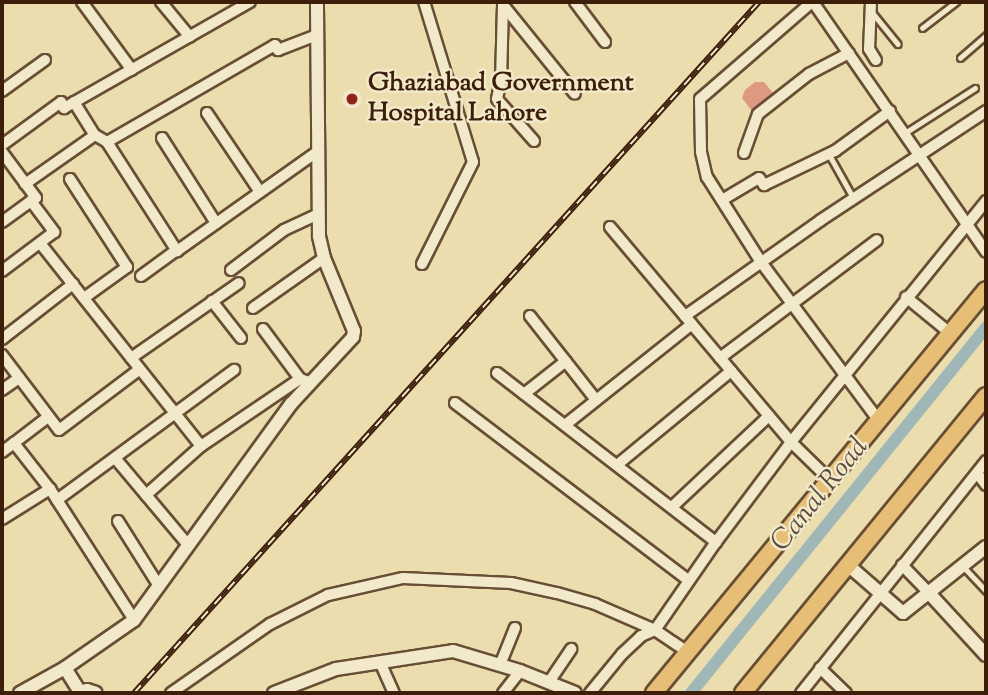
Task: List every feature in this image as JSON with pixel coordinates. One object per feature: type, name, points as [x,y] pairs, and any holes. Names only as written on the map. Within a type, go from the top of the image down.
[{"type":"highway","points":[[654,693],[986,290]]},
{"type":"highway","points":[[743,693],[986,397]]},
{"type":"street","points":[[82,2],[132,69]]},
{"type":"street","points":[[161,2],[190,37]]},
{"type":"street","points":[[2,145],[61,102],[64,108],[74,103],[250,2]]},
{"type":"street","points":[[146,495],[201,446],[305,381],[349,343],[354,331],[324,258],[318,214],[317,2]]},
{"type":"street","points":[[422,264],[473,162],[424,2]]},
{"type":"street","points":[[575,2],[605,42]]},
{"type":"street","points":[[879,421],[761,262],[707,177],[701,152],[700,99],[812,2],[921,154],[986,252]]},
{"type":"street","points":[[502,3],[575,94]]},
{"type":"street","points":[[502,3],[501,80],[498,99],[534,141]]},
{"type":"street","points":[[871,6],[869,49],[876,60]]},
{"type":"street","points":[[107,142],[275,45],[278,50],[317,35]]},
{"type":"street","points":[[744,153],[758,114],[810,74],[849,53]]},
{"type":"street","points":[[2,91],[45,60]]},
{"type":"street","points":[[74,103],[95,135],[107,142],[178,249]]},
{"type":"street","points":[[722,200],[759,178],[764,185],[828,155],[890,111]]},
{"type":"street","points":[[565,425],[761,262],[986,111]]},
{"type":"street","points":[[207,113],[260,192]]},
{"type":"street","points":[[25,184],[95,135]]},
{"type":"street","points":[[162,138],[216,223]]},
{"type":"street","points":[[141,276],[318,151]]},
{"type":"street","points":[[2,152],[36,198],[2,222]]},
{"type":"street","points":[[71,179],[127,267],[84,298]]},
{"type":"street","points":[[2,271],[54,232],[31,201]]},
{"type":"street","points":[[590,693],[622,654],[641,636],[655,629],[688,580],[791,442],[986,201]]},
{"type":"street","points":[[231,271],[284,230],[318,214]]},
{"type":"street","points":[[610,227],[791,442],[830,480]]},
{"type":"street","points":[[720,358],[877,240]]},
{"type":"street","points":[[40,243],[201,446]]},
{"type":"street","points":[[253,308],[324,258]]},
{"type":"street","points":[[131,358],[239,282]]},
{"type":"street","points":[[2,339],[73,284]]},
{"type":"street","points":[[906,297],[951,334]]},
{"type":"street","points":[[212,301],[241,338]]},
{"type":"street","points":[[530,316],[596,400]]},
{"type":"street","points":[[264,329],[305,381]]},
{"type":"street","points":[[2,355],[59,430],[140,369]]},
{"type":"street","points":[[524,394],[566,361]]},
{"type":"street","points":[[57,500],[234,370]]},
{"type":"street","points":[[617,465],[731,372]]},
{"type":"street","points":[[497,373],[716,542]]},
{"type":"street","points":[[2,390],[19,377]]},
{"type":"street","points":[[20,693],[65,668],[134,620],[305,381]]},
{"type":"street","points":[[455,403],[688,580]]},
{"type":"street","points":[[672,507],[769,416]]},
{"type":"street","points":[[2,452],[48,417]]},
{"type":"street","points":[[14,443],[50,489],[134,620]]},
{"type":"street","points":[[115,458],[188,545]]},
{"type":"street","points":[[801,693],[986,461]]},
{"type":"street","points":[[977,473],[986,485]]},
{"type":"street","points":[[2,519],[50,489]]},
{"type":"street","points":[[118,521],[159,586]]},
{"type":"street","points":[[848,565],[903,613],[986,547]]},
{"type":"street","points":[[902,565],[986,655]]},
{"type":"street","points":[[171,693],[270,624],[328,595],[402,578],[511,583],[595,604],[655,629],[688,652]]},
{"type":"street","points":[[500,666],[515,628]]},
{"type":"street","points":[[549,681],[570,649]]},
{"type":"street","points":[[274,693],[336,669],[453,651],[520,671],[575,693]]},
{"type":"street","points":[[380,662],[394,693]]},
{"type":"street","points":[[65,668],[79,692],[87,690],[96,693]]},
{"type":"street","points":[[820,668],[846,693]]},
{"type":"street","points":[[503,693],[520,671]]},
{"type":"lane","points":[[939,2],[945,9]]},
{"type":"lane","points":[[922,28],[956,2]]},
{"type":"lane","points":[[871,6],[898,44]]},
{"type":"lane","points":[[960,58],[986,36]]},
{"type":"lane","points":[[905,133],[975,88]]},
{"type":"lane","points":[[828,155],[854,198]]},
{"type":"lane","points":[[963,566],[986,591]]},
{"type":"building","points":[[755,82],[764,82],[773,93],[752,111],[742,98],[745,90]]},
{"type":"waterway","name":"Canal Road","points":[[691,693],[986,327]]},
{"type":"railway","points":[[134,693],[759,2]]},
{"type":"place","name":"Ghaziabad Government Hospital Lahore","points":[[352,99]]}]
